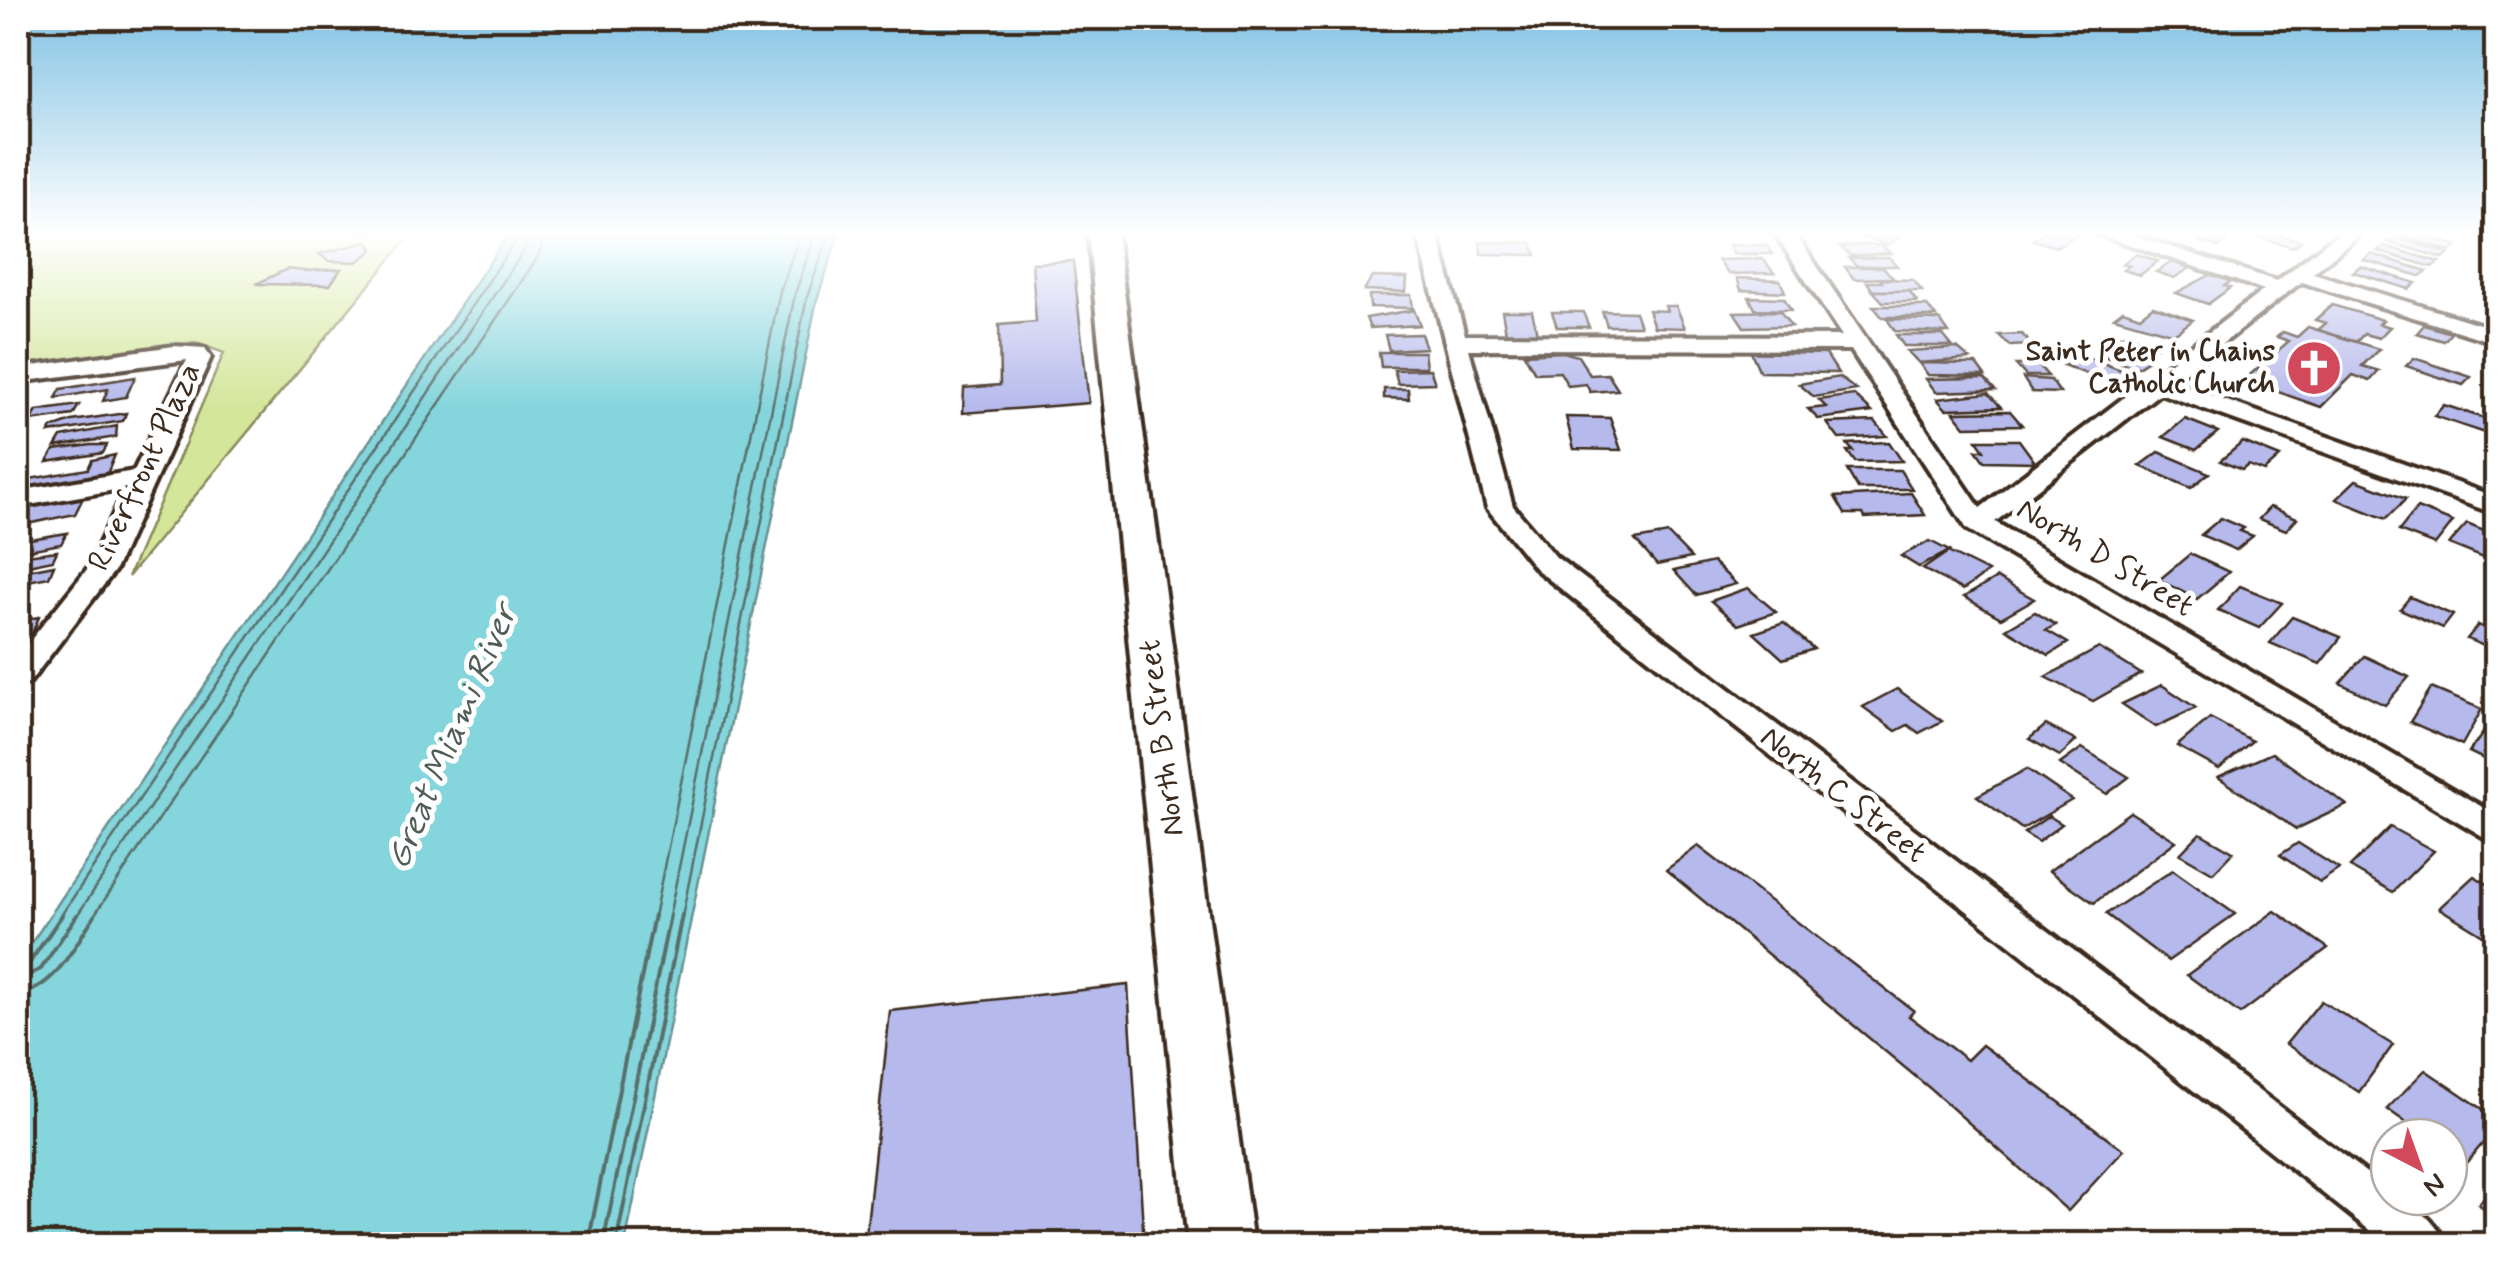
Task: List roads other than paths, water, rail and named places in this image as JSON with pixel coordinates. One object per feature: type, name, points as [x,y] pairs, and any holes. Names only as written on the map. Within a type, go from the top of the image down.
[{"type":"main road","name":"North B Street","points":[[1109,291],[1221,1244]]},
{"type":"street","name":"North C Street","points":[[1443,291],[1500,508],[1546,563],[2423,1244]]},
{"type":"street","name":"North D Street","points":[[1826,291],[1855,343],[1976,523],[2496,832]]},
{"type":"street","points":[[1976,523],[2279,291]]},
{"type":"street","points":[[2324,291],[2496,336]]},
{"type":"street","points":[[1456,342],[1855,343]]},
{"type":"street","name":"Riverfront Plaza","points":[[18,375],[197,353],[198,363],[101,570],[21,669]]},
{"type":"street","points":[[2159,384],[2496,506]]},
{"type":"street","points":[[18,499],[147,477]]},
{"type":"water","name":"Great Miami River","points":[[470,291],[820,291],[625,1244],[18,1244],[18,963]]},
{"type":"place","name":"Saint Peter in Chains Catholic Church","points":[[2314,368]]}]
